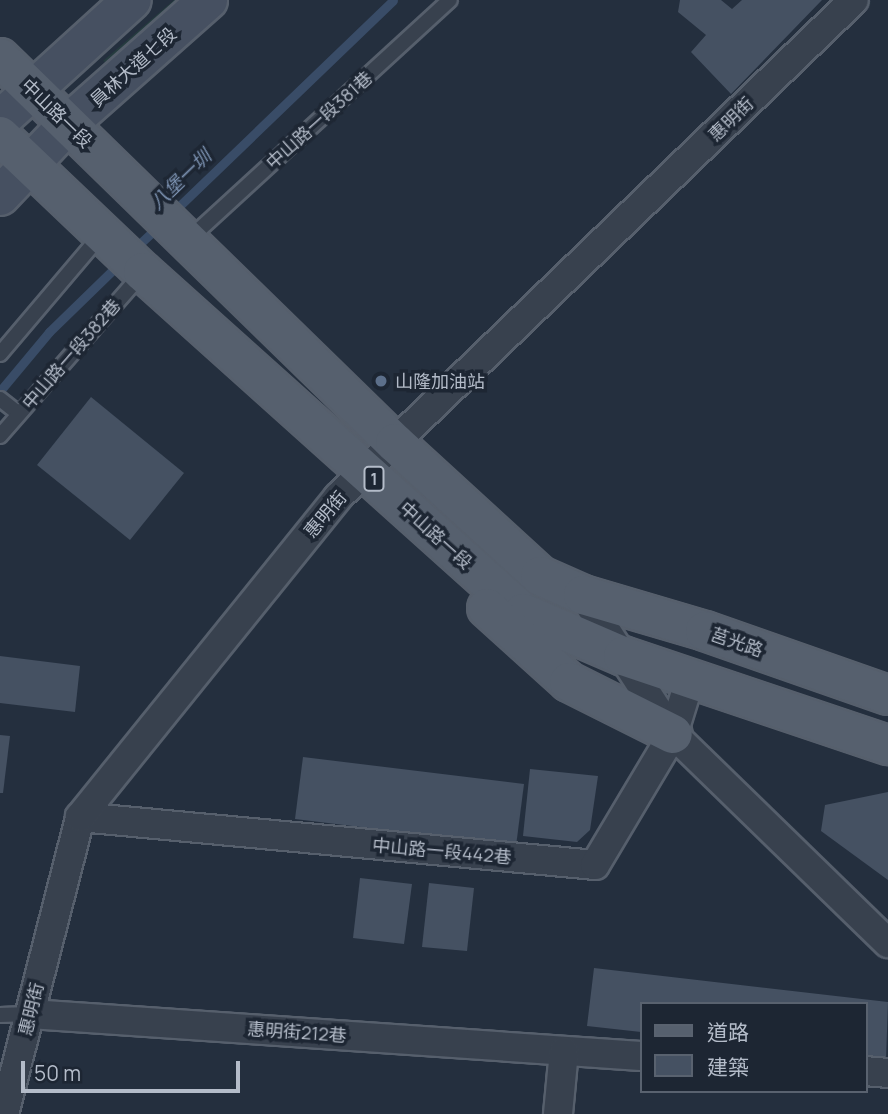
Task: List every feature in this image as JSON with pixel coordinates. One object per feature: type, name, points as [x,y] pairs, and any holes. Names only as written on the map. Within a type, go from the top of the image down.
[{"type":"main road","points":[[0,120],[132,0]]},
{"type":"main road","name":"員林大道七段","points":[[0,196],[68,124],[208,0]]},
{"type":"main road","name":"中山路一段","points":[[0,58],[145,196],[187,241]]},
{"type":"main road","name":"1","points":[[0,136],[143,272]]},
{"type":"main road","name":"1","points":[[187,241],[395,443],[540,576],[583,596]]},
{"type":"main road","name":"中山路一段","points":[[143,272],[523,613],[623,656]]},
{"type":"main road","points":[[450,547],[477,598],[569,682],[673,734]]},
{"type":"main road","name":"莒光路","points":[[583,596],[705,631],[888,695]]},
{"type":"main road","name":"1","points":[[623,656],[888,745]]},
{"type":"street","name":"惠明街","points":[[4,1114],[80,817],[338,497],[854,0]]},
{"type":"street","points":[[583,596],[673,734],[888,943]]},
{"type":"street","name":"中山路一段442巷","points":[[80,817],[595,865],[673,734],[690,679]]},
{"type":"street","name":"惠明街212巷","points":[[30,1014],[640,1056]]},
{"type":"street","points":[[558,1114],[564,1051]]},
{"type":"street","points":[[867,1071],[888,1073]]},
{"type":"lane","name":"中山路一段381巷","points":[[187,241],[450,0]]},
{"type":"lane","points":[[0,354],[103,233]]},
{"type":"lane","name":"中山路一段382巷","points":[[0,436],[143,272]]},
{"type":"lane","points":[[0,399],[19,413]]},
{"type":"lane","points":[[0,1015],[30,1014]]},
{"type":"green space","points":[[174,0],[184,0],[109,64],[103,61]]},
{"type":"building","points":[[680,0],[721,0],[732,9],[742,0],[822,0],[731,94],[691,52],[706,35],[678,12]]},
{"type":"building","points":[[91,397],[184,473],[130,540],[37,465]]},
{"type":"building","points":[[0,656],[80,666],[75,712],[0,703]]},
{"type":"building","points":[[0,735],[10,736],[3,793],[0,793]]},
{"type":"building","points":[[303,757],[524,784],[516,846],[295,819]]},
{"type":"building","points":[[530,769],[598,776],[590,830],[577,842],[523,836]]},
{"type":"building","points":[[888,792],[888,880],[821,831],[825,805]]},
{"type":"building","points":[[360,878],[412,884],[404,944],[353,938]]},
{"type":"building","points":[[429,883],[474,888],[467,951],[422,947]]},
{"type":"building","points":[[594,968],[888,1002],[886,1060],[867,1058],[867,1002],[640,1002],[640,1032],[587,1026]]},
{"type":"waterway","name":"八堡一圳","points":[[171,214],[393,0]]},
{"type":"waterway","name":"八堡一圳","points":[[133,250],[159,226]]},
{"type":"waterway","name":"八堡一圳","points":[[0,391],[49,332],[121,262]]},
{"type":"place","name":"山隆加油站","points":[[381,381]]}]
